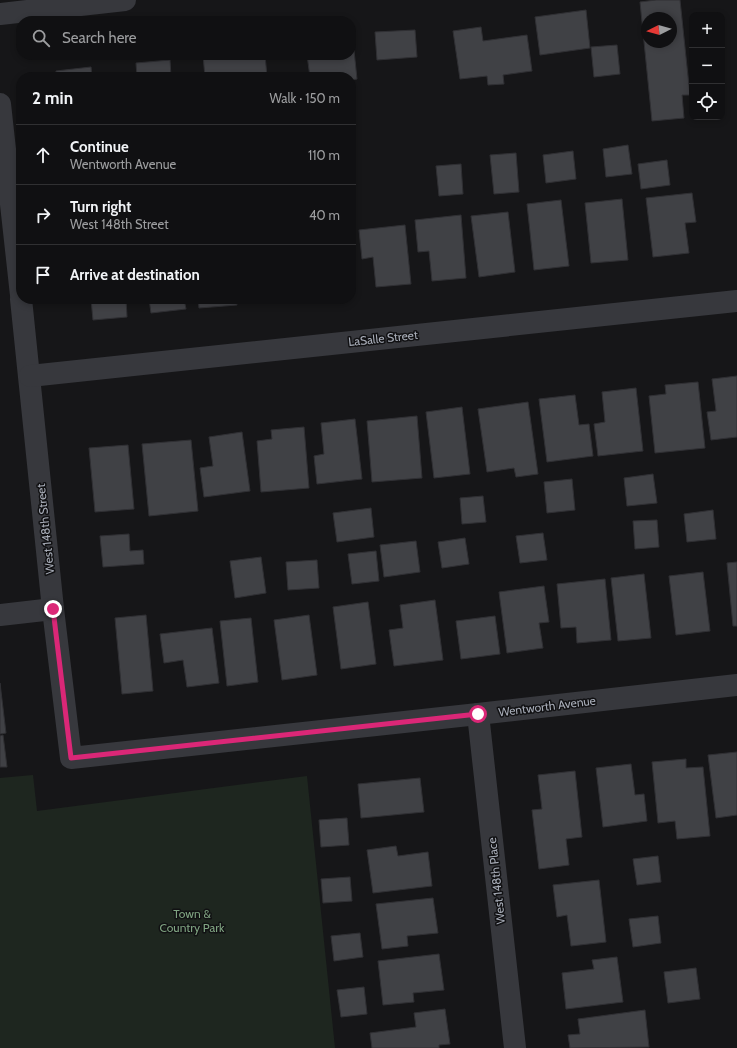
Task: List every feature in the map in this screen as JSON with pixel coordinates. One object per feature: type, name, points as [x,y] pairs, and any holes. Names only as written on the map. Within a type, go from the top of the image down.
[{"type":"street","points":[[0,14],[125,0]]},
{"type":"street","points":[[0,104],[16,250]]},
{"type":"street","name":"LaSalle Street","points":[[30,376],[737,301]]},
{"type":"street","name":"West 148th Street","points":[[22,304],[53,609],[71,758]]},
{"type":"street","points":[[0,615],[53,609]]},
{"type":"street","name":"Wentworth Avenue","points":[[71,758],[737,685]]},
{"type":"street","name":"West 148th Place","points":[[478,714],[515,1048]]},
{"type":"green space","name":"Town & Country Park","points":[[33,775],[37,811],[307,776],[335,1048],[0,1048],[0,778]]},
{"type":"building","points":[[680,0],[689,86],[689,95],[682,95],[684,118],[652,121],[645,48],[677,48],[677,12],[641,12],[640,2]]},
{"type":"building","points":[[586,10],[590,48],[540,55],[535,17]]},
{"type":"building","points":[[481,27],[483,41],[527,35],[532,71],[503,75],[504,84],[488,85],[487,76],[460,79],[453,31]]},
{"type":"building","points":[[415,30],[417,57],[377,60],[375,32]]},
{"type":"building","points":[[617,45],[620,74],[594,77],[591,47]]},
{"type":"building","points":[[170,60],[171,72],[137,72],[136,63]]},
{"type":"building","points":[[203,60],[265,60],[267,72],[205,72]]},
{"type":"building","points":[[308,60],[355,60],[357,79],[356,72],[309,72]]},
{"type":"building","points":[[91,67],[92,72],[56,72]]},
{"type":"building","points":[[628,145],[632,174],[606,177],[603,149]]},
{"type":"building","points":[[573,151],[576,179],[546,183],[543,155]]},
{"type":"building","points":[[516,153],[519,192],[494,194],[490,155]]},
{"type":"building","points":[[667,160],[670,185],[641,189],[638,164]]},
{"type":"building","points":[[461,164],[463,194],[439,196],[436,166]]},
{"type":"building","points":[[692,193],[696,222],[685,223],[689,253],[653,257],[646,198]]},
{"type":"building","points":[[622,199],[628,260],[591,263],[585,203]]},
{"type":"building","points":[[561,200],[569,266],[534,270],[527,204]]},
{"type":"building","points":[[508,212],[515,272],[479,277],[471,216]]},
{"type":"building","points":[[461,215],[466,278],[432,281],[429,251],[418,252],[415,220]]},
{"type":"building","points":[[405,225],[411,284],[376,287],[373,257],[362,259],[359,230]]},
{"type":"building","points":[[91,304],[126,304],[127,317],[93,320]]},
{"type":"building","points":[[150,304],[185,304],[186,309],[151,313]]},
{"type":"building","points":[[199,304],[237,305],[199,308]]},
{"type":"building","points":[[737,376],[737,437],[711,440],[707,412],[716,411],[712,379]]},
{"type":"building","points":[[698,382],[705,448],[655,453],[649,396],[666,394],[665,385]]},
{"type":"building","points":[[636,388],[643,451],[598,456],[594,424],[605,422],[602,392]]},
{"type":"building","points":[[575,395],[579,425],[589,424],[593,456],[547,462],[539,399]]},
{"type":"building","points":[[528,402],[538,474],[516,477],[514,468],[487,472],[478,409]]},
{"type":"building","points":[[462,407],[470,474],[434,478],[426,412]]},
{"type":"building","points":[[417,416],[422,478],[372,482],[367,421]]},
{"type":"building","points":[[355,419],[362,479],[317,484],[314,456],[324,454],[321,423]]},
{"type":"building","points":[[304,427],[309,488],[261,492],[257,441],[272,439],[271,430]]},
{"type":"building","points":[[242,432],[250,491],[204,497],[200,468],[213,466],[209,437]]},
{"type":"building","points":[[191,440],[198,511],[149,516],[142,444]]},
{"type":"building","points":[[128,445],[134,509],[95,512],[89,448]]},
{"type":"building","points":[[653,474],[657,503],[627,506],[624,478]]},
{"type":"building","points":[[572,479],[575,510],[547,513],[544,482]]},
{"type":"building","points":[[483,496],[486,522],[462,524],[460,498]]},
{"type":"building","points":[[371,508],[374,537],[337,542],[333,513]]},
{"type":"building","points":[[713,510],[716,539],[687,542],[684,514]]},
{"type":"building","points":[[657,520],[659,547],[635,549],[633,521]]},
{"type":"building","points":[[543,533],[547,560],[520,563],[516,536]]},
{"type":"building","points":[[129,534],[130,551],[143,550],[144,564],[103,567],[100,536]]},
{"type":"building","points":[[465,538],[469,564],[442,568],[438,542]]},
{"type":"building","points":[[416,541],[420,572],[384,577],[380,545]]},
{"type":"building","points":[[376,551],[379,581],[352,584],[348,554]]},
{"type":"building","points":[[261,557],[266,593],[235,598],[230,561]]},
{"type":"building","points":[[317,560],[319,588],[288,590],[286,562]]},
{"type":"building","points":[[737,562],[737,626],[733,626],[727,563]]},
{"type":"building","points":[[703,572],[710,631],[676,635],[669,576]]},
{"type":"building","points":[[644,574],[651,638],[618,641],[611,578]]},
{"type":"building","points":[[605,579],[611,640],[577,643],[576,627],[561,628],[557,584]]},
{"type":"building","points":[[544,586],[549,622],[539,623],[543,648],[507,653],[499,592]]},
{"type":"building","points":[[435,600],[443,660],[394,666],[389,630],[403,628],[400,605]]},
{"type":"building","points":[[368,602],[376,664],[341,669],[333,607]]},
{"type":"building","points":[[146,615],[153,691],[122,694],[115,618]]},
{"type":"building","points":[[309,615],[317,675],[282,680],[274,620]]},
{"type":"building","points":[[495,616],[500,654],[461,659],[456,621]]},
{"type":"building","points":[[251,618],[258,682],[227,686],[220,621]]},
{"type":"building","points":[[212,628],[219,683],[187,687],[183,660],[164,663],[160,634]]},
{"type":"building","points":[[0,683],[6,733],[0,734]]},
{"type":"building","points":[[3,735],[7,767],[0,767],[0,736]]},
{"type":"building","points":[[737,752],[737,815],[716,818],[708,755]]},
{"type":"building","points":[[686,759],[686,768],[703,767],[710,836],[677,839],[675,821],[658,823],[652,762]]},
{"type":"building","points":[[631,764],[635,795],[644,794],[647,821],[603,827],[596,768]]},
{"type":"building","points":[[575,771],[582,837],[566,839],[569,865],[539,869],[532,810],[542,809],[538,775]]},
{"type":"building","points":[[420,778],[424,812],[361,818],[358,784]]},
{"type":"building","points":[[347,818],[349,845],[321,847],[319,820]]},
{"type":"building","points":[[396,846],[398,856],[428,852],[432,886],[373,893],[367,850]]},
{"type":"building","points":[[658,856],[661,882],[637,885],[633,859]]},
{"type":"building","points":[[350,877],[352,901],[323,903],[321,879]]},
{"type":"building","points":[[599,880],[606,942],[571,946],[567,915],[557,917],[553,885]]},
{"type":"building","points":[[433,898],[438,933],[407,936],[408,946],[382,949],[376,904]]},
{"type":"building","points":[[658,916],[661,943],[633,947],[629,919]]},
{"type":"building","points":[[360,933],[363,957],[334,961],[331,936]]},
{"type":"building","points":[[439,954],[444,990],[413,993],[414,1002],[383,1005],[378,961]]},
{"type":"building","points":[[617,957],[623,1002],[566,1009],[562,973],[594,969],[592,960]]},
{"type":"building","points":[[696,968],[700,999],[668,1003],[664,972]]},
{"type":"building","points":[[364,987],[367,1014],[341,1017],[337,990]]},
{"type":"building","points":[[445,1009],[450,1044],[439,1045],[439,1048],[372,1048],[370,1033],[416,1027],[414,1013]]},
{"type":"building","points":[[645,1010],[649,1047],[570,1048],[568,1035],[580,1034],[578,1019]]},
{"type":"route","points":[[53,609],[71,758],[478,714]]}]
